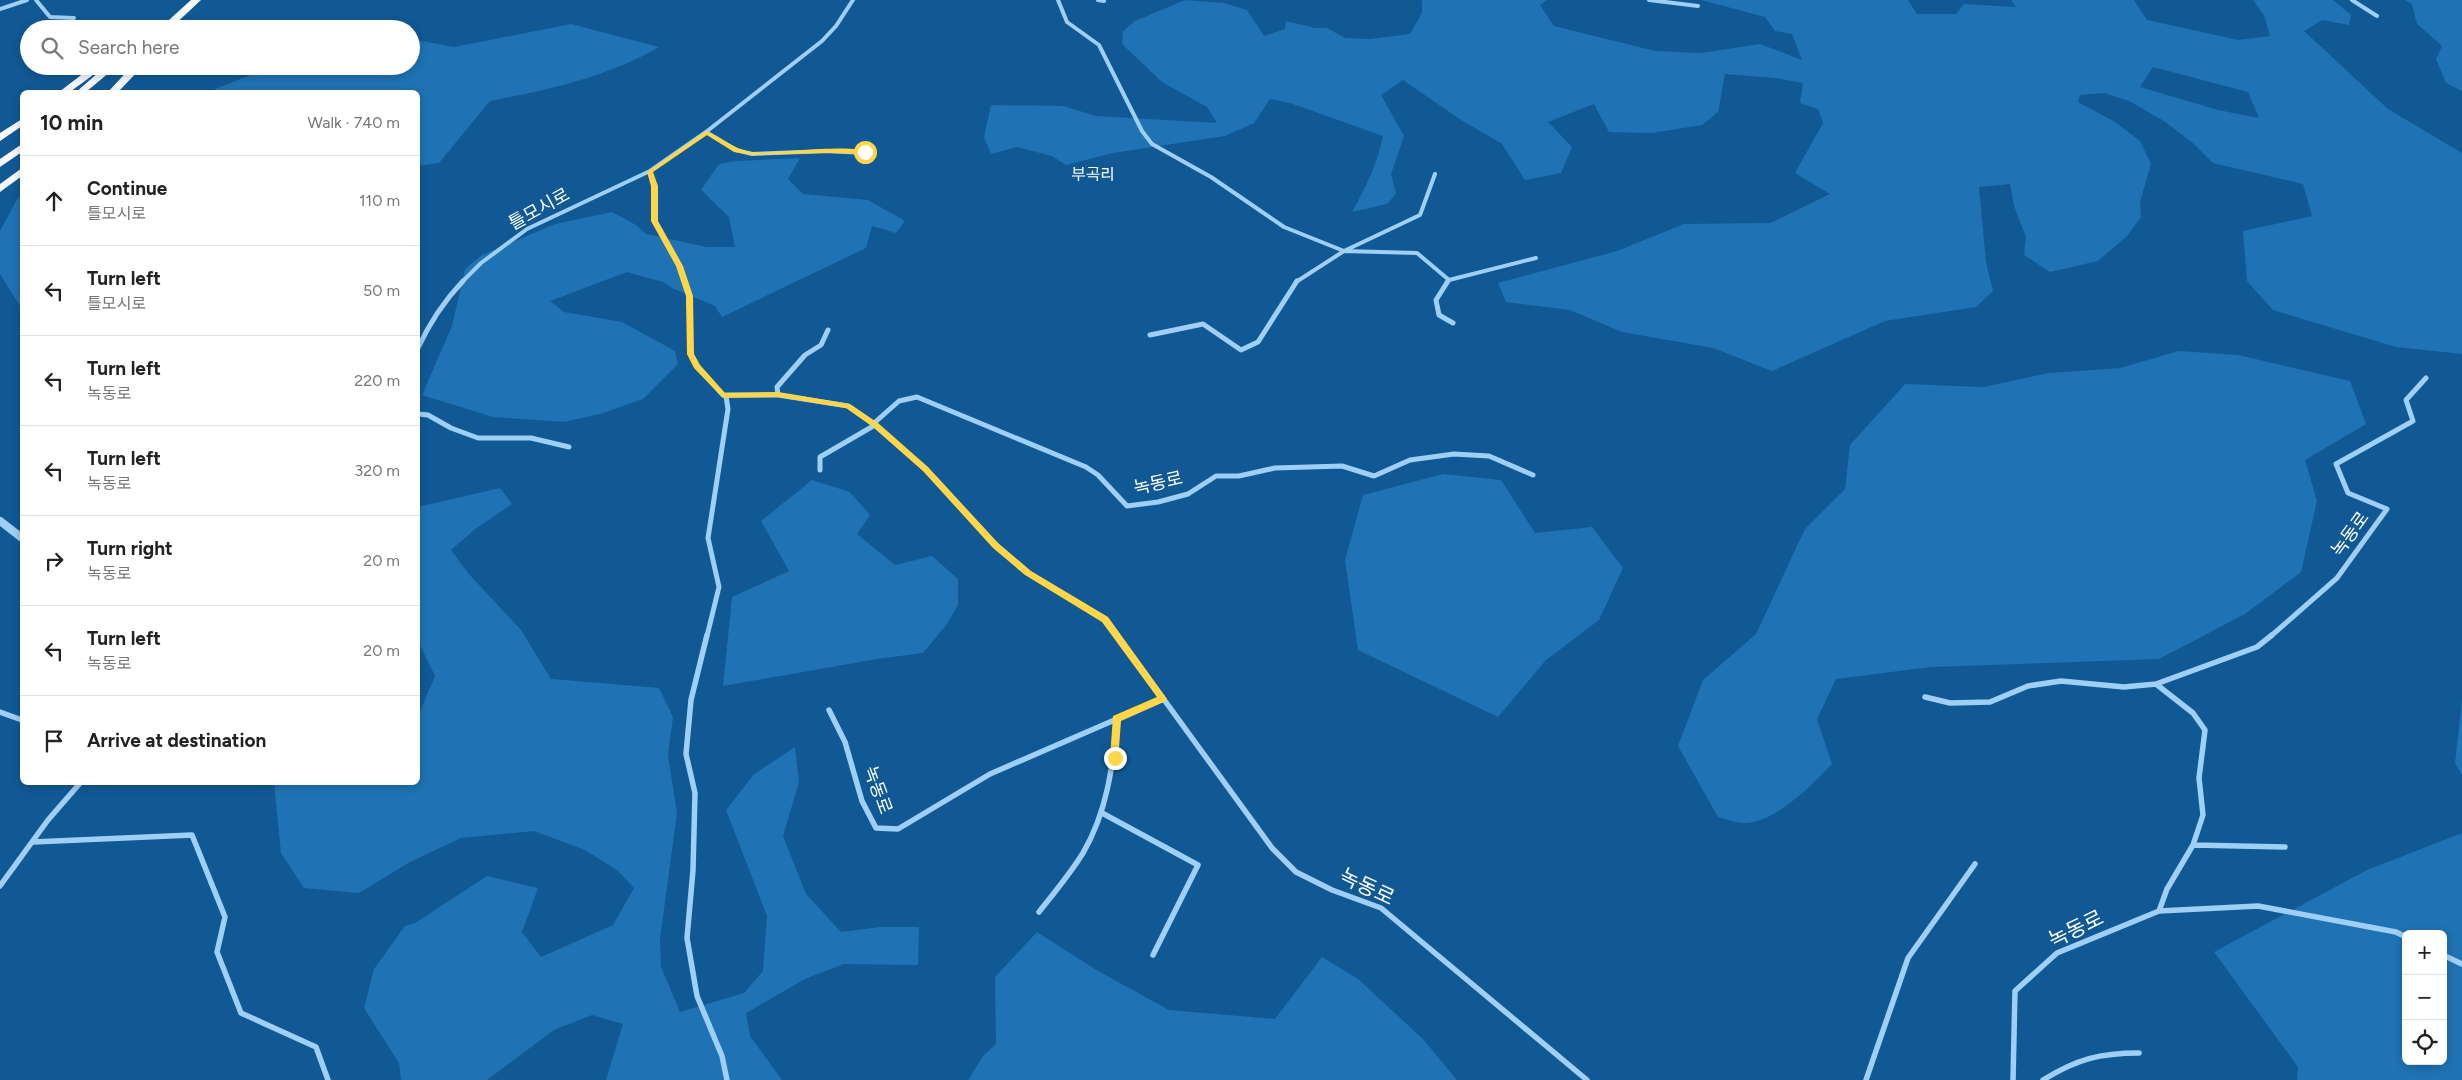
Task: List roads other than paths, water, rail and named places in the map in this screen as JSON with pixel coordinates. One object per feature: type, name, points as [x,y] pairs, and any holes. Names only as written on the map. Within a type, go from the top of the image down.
[{"type":"highway","points":[[174,20],[187,0]]},
{"type":"highway","points":[[168,20],[196,0]]},
{"type":"highway","points":[[166,20],[179,12]]},
{"type":"highway","points":[[172,20],[179,12]]},
{"type":"highway","points":[[67,90],[88,75]]},
{"type":"highway","points":[[83,90],[101,75]]},
{"type":"highway","points":[[93,90],[111,75]]},
{"type":"highway","points":[[115,90],[129,75]]},
{"type":"highway","points":[[0,138],[20,123]]},
{"type":"highway","points":[[0,154],[20,139]]},
{"type":"highway","points":[[0,164],[20,149]]},
{"type":"highway","points":[[0,190],[20,173]]},
{"type":"street","points":[[0,9],[27,0]]},
{"type":"street","points":[[36,0],[50,17],[74,18]]},
{"type":"street","name":"틀모시로","points":[[420,344],[428,326],[447,298],[462,280],[487,258],[527,229],[650,172],[706,132],[822,41],[836,26],[853,0]]},
{"type":"street","points":[[1058,0],[1067,22],[1099,46],[1142,131],[1152,144],[1211,177],[1284,227],[1344,251],[1418,253],[1449,280]]},
{"type":"street","points":[[1098,0],[1104,1]]},
{"type":"street","points":[[1649,0],[1698,6]]},
{"type":"street","points":[[2352,0],[2377,16]]},
{"type":"street","points":[[706,132],[736,150],[752,154],[827,151],[865,152]]},
{"type":"street","points":[[650,172],[654,186],[654,221],[680,266],[690,296],[690,354],[697,366],[726,396],[728,410],[708,538],[719,587],[691,700],[686,754],[695,793],[693,870],[687,938],[697,996],[722,1056],[727,1080]]},
{"type":"street","points":[[1150,335],[1203,324],[1241,350],[1258,342],[1296,282],[1344,251],[1420,215],[1435,174]]},
{"type":"street","points":[[1453,323],[1439,315],[1436,300],[1449,280],[1536,258]]},
{"type":"street","points":[[778,395],[777,387],[805,355],[821,345],[828,330]]},
{"type":"street","name":"녹동로","points":[[1925,696],[1950,703],[1990,702],[2028,686],[2061,681],[2124,688],[2156,684],[2257,646],[2284,626],[2337,578],[2387,509],[2348,493],[2336,464],[2413,421],[2406,400],[2426,378]]},
{"type":"street","name":"녹동로","points":[[726,396],[778,395],[848,406],[874,424],[926,469],[996,545],[1028,573],[1105,619],[1272,848],[1296,872],[1332,890],[1381,908],[1587,1080]]},
{"type":"street","name":"녹동로","points":[[820,470],[820,457],[874,424],[899,401],[917,398],[1086,467],[1098,476],[1127,506],[1158,502],[1188,494],[1216,476],[1240,476],[1275,468],[1314,466],[1342,466],[1374,476],[1410,460],[1454,454],[1489,456],[1534,475]]},
{"type":"street","points":[[420,414],[428,415],[478,438],[531,438],[569,447]]},
{"type":"street","points":[[0,522],[20,537]]},
{"type":"street","points":[[2156,684],[2193,714],[2205,730],[2199,778],[2203,814],[2193,845],[2167,889],[2159,911]]},
{"type":"street","name":"녹동로","points":[[830,710],[844,742],[862,801],[876,828],[898,829],[990,774],[1163,699]]},
{"type":"street","points":[[0,712],[20,719]]},
{"type":"street","points":[[1040,912],[1084,851],[1102,813],[1115,758],[1116,718]]},
{"type":"street","points":[[0,886],[34,842],[48,820],[78,785]]},
{"type":"street","points":[[1102,813],[1198,864],[1153,955]]},
{"type":"street","points":[[34,842],[192,835],[225,917],[217,952],[241,1012],[316,1047],[328,1080]]},
{"type":"street","points":[[2193,845],[2285,847]]},
{"type":"street","points":[[1866,1080],[1908,958],[1975,864]]},
{"type":"street","name":"녹동로","points":[[2013,1080],[2015,991],[2057,953],[2159,911],[2258,906],[2396,932],[2402,935]]},
{"type":"street","points":[[2447,957],[2462,964]]},
{"type":"street","points":[[2043,1080],[2070,1062],[2104,1053],[2139,1053]]},
{"type":"district","name":"부곡리","points":[[1093,174]]}]
